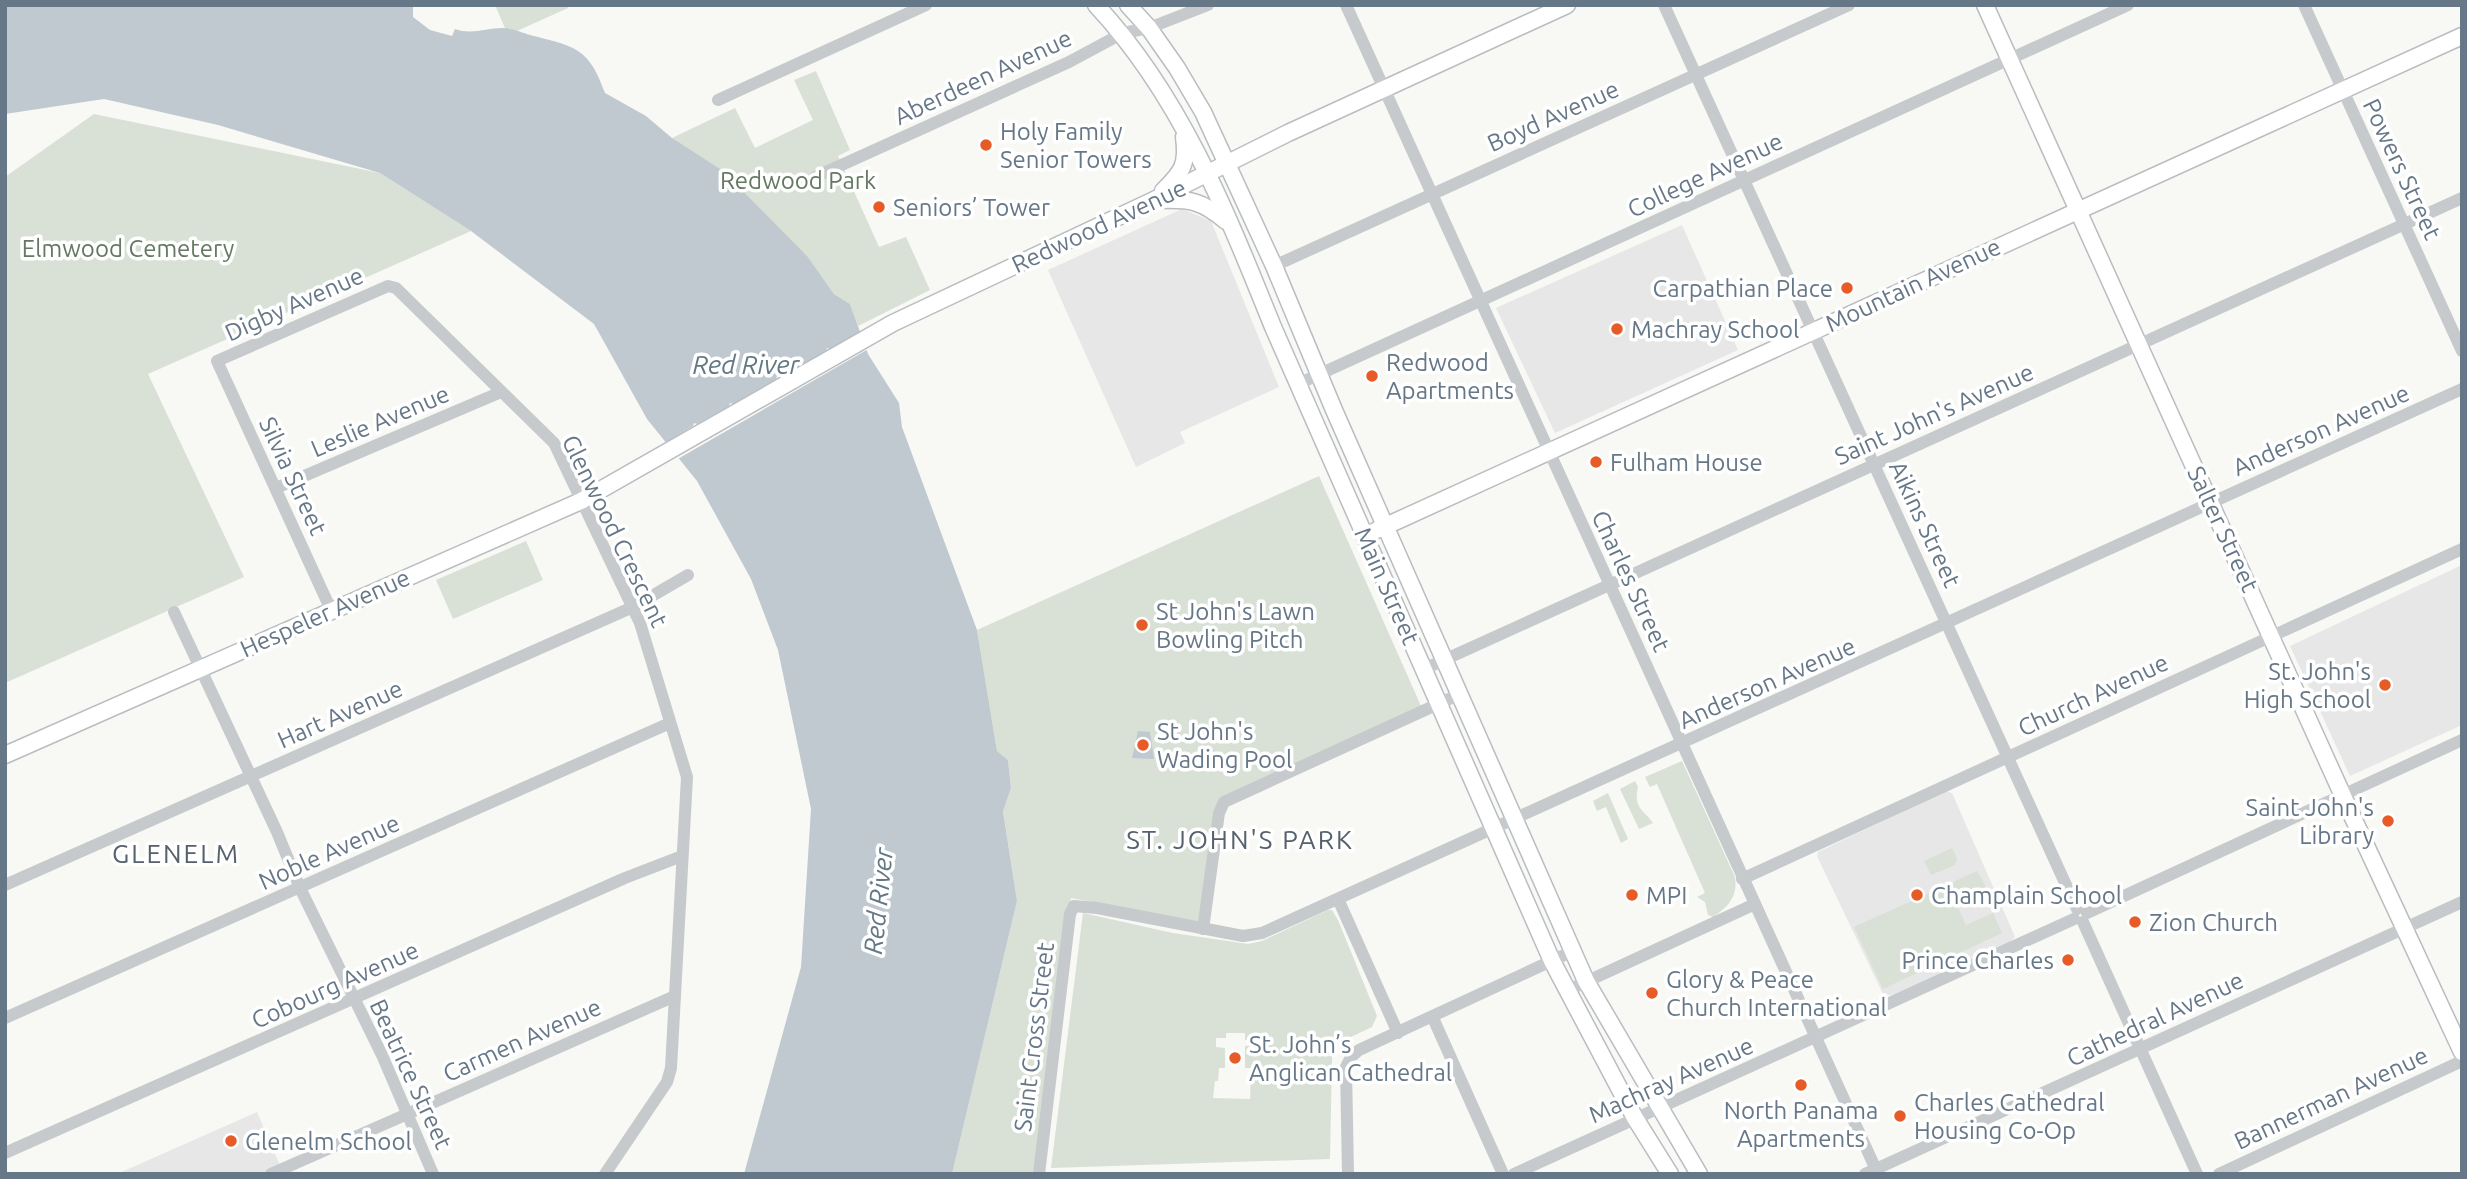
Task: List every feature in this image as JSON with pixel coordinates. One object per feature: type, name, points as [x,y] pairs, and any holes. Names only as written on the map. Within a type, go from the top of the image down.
[{"type":"main road","name":"Main Street","points":[[1096,5],[1123,33],[1182,123],[1231,226],[1552,961],[1635,1118],[1670,1174]]},
{"type":"main road","name":"Main Street","points":[[1128,5],[1149,28],[1203,112],[1274,266],[1318,373],[1586,981],[1699,1174]]},
{"type":"main road","name":"Redwood Avenue","points":[[642,468],[893,323],[1384,88],[1567,5]]},
{"type":"main road","name":"Salter Street","points":[[1985,5],[2462,1052]]},
{"type":"main road","name":"Mountain Avenue","points":[[1365,535],[2462,36]]},
{"type":"main road","points":[[1154,200],[1178,175],[1185,163],[1182,123]]},
{"type":"main road","points":[[1154,200],[1184,199],[1200,202],[1231,226]]},
{"type":"main road","name":"Hespeler Avenue","points":[[5,755],[581,501],[642,468]]},
{"type":"street","points":[[718,100],[926,5]]},
{"type":"street","name":"Aberdeen Avenue","points":[[815,177],[1069,62],[1123,33],[1149,28],[1208,5]]},
{"type":"street","name":"Charles Street","points":[[1346,5],[1816,1037],[1873,1172]]},
{"type":"street","name":"Aikins Street","points":[[1664,5],[2197,1174]]},
{"type":"street","name":"Boyd Avenue","points":[[1274,266],[1849,5]]},
{"type":"street","name":"College Avenue","points":[[1298,384],[2129,5]]},
{"type":"street","name":"Powers Street","points":[[2304,5],[2462,351]]},
{"type":"street","name":"Saint John's Avenue","points":[[1424,669],[2462,198]]},
{"type":"street","name":"Digby Avenue","points":[[217,360],[388,286]]},
{"type":"street","name":"Glenwood Crescent","points":[[388,286],[396,288],[554,443],[640,623],[687,776],[671,1068],[667,1082],[606,1174]]},
{"type":"street","name":"Silvia Street","points":[[217,360],[331,610]]},
{"type":"street","name":"Anderson Avenue","points":[[1074,906],[1243,936],[1262,933],[2462,389]]},
{"type":"street","name":"Leslie Avenue","points":[[276,488],[501,392]]},
{"type":"street","name":"Church Avenue","points":[[1742,879],[2462,549]]},
{"type":"street","name":"Hart Avenue","points":[[5,885],[633,607],[688,575]]},
{"type":"street","name":"Beatrice Street","points":[[174,612],[277,832],[300,888],[382,1055],[433,1174]]},
{"type":"street","points":[[1203,929],[1219,813],[1224,802],[1460,694]]},
{"type":"street","name":"Noble Avenue","points":[[5,1018],[670,723]]},
{"type":"street","name":"Machray Avenue","points":[[1514,1174],[2462,740]]},
{"type":"street","name":"Cobourg Avenue","points":[[5,1153],[625,878],[682,856]]},
{"type":"street","points":[[1338,899],[1398,1033]]},
{"type":"street","name":"Cathedral Avenue","points":[[1873,1172],[2462,902]]},
{"type":"street","points":[[1566,990],[1755,904]]},
{"type":"street","name":"Saint Cross Street","points":[[1039,1174],[1070,914],[1074,906]]},
{"type":"street","points":[[1348,1174],[1346,1067],[1351,1057],[1359,1050],[1573,951]]},
{"type":"street","name":"Carmen Avenue","points":[[271,1174],[675,996]]},
{"type":"street","points":[[1433,1018],[1503,1174]]},
{"type":"street","name":"Bannerman Avenue","points":[[2219,1174],[2462,1060]]},
{"type":"shaded area","points":[[1182,209],[1211,221],[1279,387],[1180,432],[1185,443],[1136,467],[1048,270]]},
{"type":"shaded area","name":"Machray School","points":[[1682,225],[1738,350],[1555,433],[1496,308]]},
{"type":"shaded area","name":"St. John's High School","points":[[2462,565],[2462,725],[2350,776],[2290,646]]},
{"type":"shaded area","name":"Champlain School","points":[[1946,791],[1952,793],[2015,937],[2010,942],[1895,994],[1884,996],[1817,856],[1818,852]]},
{"type":"shaded area","name":"Glenelm School","points":[[257,1112],[282,1170],[273,1174],[117,1174]]},
{"type":"green space","points":[[495,5],[566,5],[568,8],[508,35]]},
{"type":"green space","name":"Redwood Park","points":[[816,71],[850,150],[838,156],[879,247],[906,237],[930,290],[858,326],[850,304],[834,294],[808,257],[672,138],[735,108],[755,148],[813,120],[794,80]]},
{"type":"green space","name":"Elmwood Cemetery","points":[[94,114],[380,173],[471,231],[148,374],[244,577],[5,683],[5,177]]},
{"type":"green space","points":[[1319,476],[1421,706],[1220,799],[1198,922],[1071,898],[1034,1174],[952,1174],[1017,901],[1003,810],[1011,788],[1008,760],[997,751],[977,630]]},
{"type":"green space","points":[[526,541],[543,580],[453,619],[436,580]]},
{"type":"green space","points":[[1682,761],[1735,877],[1735,890],[1731,901],[1713,917],[1708,915],[1705,902],[1697,897],[1705,893],[1657,784],[1650,787],[1645,777]]},
{"type":"green space","points":[[1635,781],[1638,787],[1638,804],[1653,823],[1639,829],[1620,789]]},
{"type":"green space","points":[[1608,793],[1628,839],[1621,843],[1606,807],[1597,811],[1593,801]]},
{"type":"green space","points":[[1952,848],[1957,859],[1955,865],[1931,875],[1924,861]]},
{"type":"green space","points":[[1977,871],[1987,889],[1982,894],[1970,898],[1954,890],[1952,885],[1955,881]]},
{"type":"green space","points":[[1947,885],[1966,925],[1993,913],[2002,933],[1883,989],[1854,927]]},
{"type":"green space","points":[[1332,910],[1377,1016],[1372,1027],[1336,1044],[1332,1057],[1330,1159],[1051,1168],[1083,913],[1173,933],[1248,944],[1262,941]],"holes":[[[1226,1033],[1245,1033],[1245,1040],[1250,1040],[1250,1046],[1245,1046],[1245,1068],[1251,1068],[1250,1099],[1213,1098],[1219,1068],[1225,1068],[1225,1048],[1216,1047],[1216,1038],[1226,1038]]]},
{"type":"water","name":"Red River","points":[[5,5],[413,5],[413,17],[430,30],[452,36],[455,29],[473,31],[503,28],[561,43],[580,52],[587,59],[605,93],[646,116],[672,138],[723,171],[808,257],[834,294],[850,304],[868,354],[899,403],[902,427],[977,630],[997,751],[1008,760],[1011,788],[1003,811],[1017,901],[952,1174],[744,1174],[801,967],[811,809],[778,650],[751,579],[697,481],[647,419],[594,324],[471,231],[380,173],[218,125],[104,99],[5,114]]},
{"type":"water","name":"St John's Wading Pool","points":[[1138,731],[1150,732],[1154,759],[1132,758]]},
{"type":"pier","points":[[863,330],[870,348],[676,460],[663,444],[694,423],[697,424],[776,379],[778,373],[784,375],[827,348],[830,349]]},
{"type":"place","name":"Holy Family Senior Towers","points":[[986,145]]},
{"type":"place","name":"Seniors’ Tower","points":[[879,207]]},
{"type":"place","name":"Carpathian Place","points":[[1847,288]]},
{"type":"place","name":"Machray School","points":[[1617,329]]},
{"type":"place","name":"Redwood Apartments","points":[[1372,376]]},
{"type":"place","name":"Fulham House","points":[[1596,462]]},
{"type":"place","name":"St John's Lawn Bowling Pitch","points":[[1142,625]]},
{"type":"place","name":"St. John's High School","points":[[2385,685]]},
{"type":"place","name":"St John's Wading Pool","points":[[1143,745]]},
{"type":"place","name":"Saint John's Library","points":[[2388,821]]},
{"type":"place","name":"MPI","points":[[1632,895]]},
{"type":"place","name":"Champlain School","points":[[1917,895]]},
{"type":"place","name":"Zion Church","points":[[2135,922]]},
{"type":"place","name":"Prince Charles","points":[[2068,960]]},
{"type":"place","name":"Glory & Peace Church International","points":[[1652,993]]},
{"type":"place","name":"St. John’s Anglican Cathedral","points":[[1235,1058]]},
{"type":"place","name":"North Panama Apartments","points":[[1801,1085]]},
{"type":"place","name":"Charles Cathedral Housing Co-Op","points":[[1900,1116]]},
{"type":"place","name":"Glenelm School","points":[[231,1141]]},
{"type":"district","name":"ST. JOHN'S PARK","points":[[1240,839]]},
{"type":"district","name":"GLENELM","points":[[176,853]]}]
